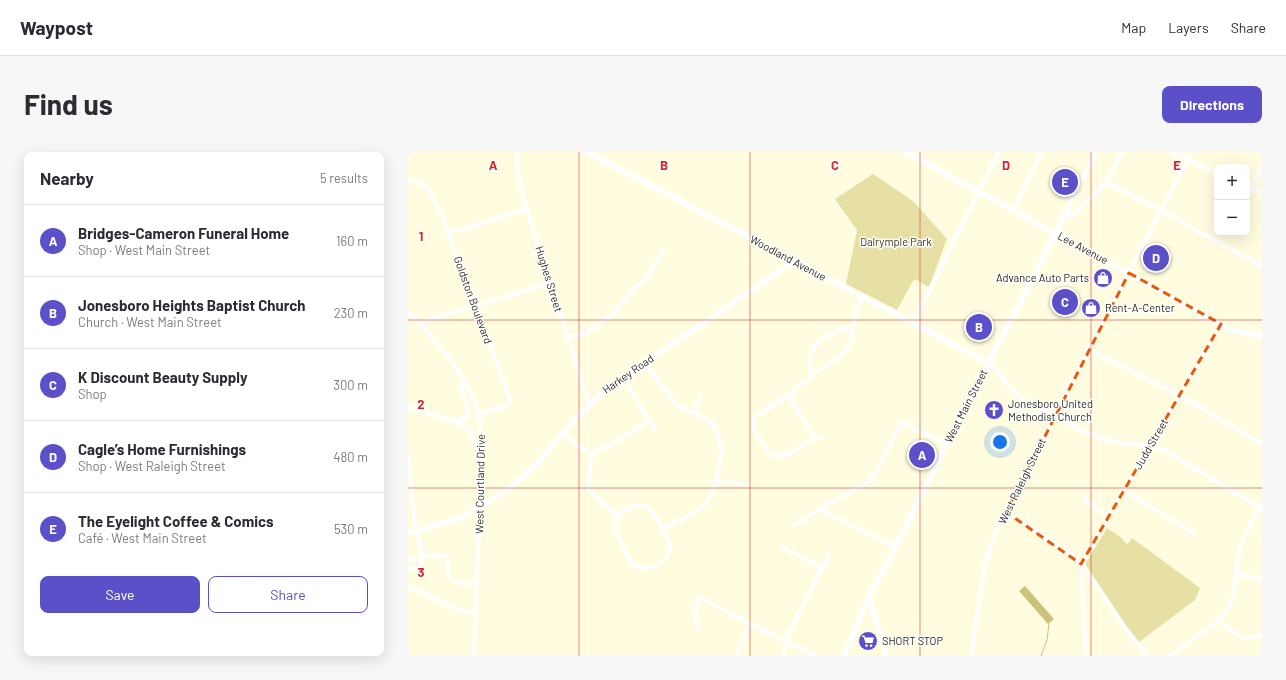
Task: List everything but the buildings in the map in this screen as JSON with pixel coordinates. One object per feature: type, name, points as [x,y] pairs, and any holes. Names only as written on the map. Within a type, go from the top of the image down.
[{"type":"street","name":"Hughes Street","points":[[517,152],[518,171],[527,209],[589,404]]},
{"type":"street","name":"Woodland Avenue","points":[[587,152],[989,363]]},
{"type":"street","name":"Lee Avenue","points":[[906,152],[1129,273],[1230,330],[1262,336]]},
{"type":"street","points":[[912,323],[999,152]]},
{"type":"street","points":[[1013,210],[1042,152]]},
{"type":"street","name":"West Main Street","points":[[844,656],[869,596],[896,547],[947,444],[1066,214],[1096,152]]},
{"type":"street","points":[[1066,214],[1072,215],[1076,212],[1106,182],[1122,152]]},
{"type":"street","points":[[1172,152],[1214,172]]},
{"type":"street","name":"West Raleigh Street","points":[[971,656],[985,563],[995,534],[1088,349],[1192,152]]},
{"type":"street","points":[[1250,185],[1262,166]]},
{"type":"street","name":"Goldston Boulevard","points":[[408,180],[418,181],[430,191],[449,233],[474,306],[510,399],[508,404],[502,407],[478,414]]},
{"type":"street","points":[[1106,182],[1262,266]]},
{"type":"street","points":[[1250,188],[1262,194]]},
{"type":"street","points":[[449,233],[527,209]]},
{"type":"street","points":[[568,339],[587,332],[613,314],[635,288],[646,278],[664,250]]},
{"type":"street","name":"Harkey Road","points":[[408,533],[456,520],[510,488],[536,465],[589,404],[603,391],[794,261]]},
{"type":"street","points":[[419,323],[550,283]]},
{"type":"street","points":[[820,438],[815,437],[784,456],[775,457],[768,451],[753,427],[754,418],[790,394],[811,376],[841,356],[848,348],[852,338],[855,312],[863,297]]},
{"type":"street","name":"West Courtland Drive","points":[[408,311],[444,351],[464,379],[478,414],[482,453],[474,656]]},
{"type":"street","name":"Judd Street","points":[[1081,564],[1221,324]]},
{"type":"street","points":[[811,376],[810,356],[817,343],[838,330],[853,326]]},
{"type":"street","points":[[1088,349],[1179,395],[1262,444]]},
{"type":"street","points":[[644,362],[675,403],[681,408],[694,413],[711,423],[720,442],[721,453],[715,480],[710,497],[706,504],[662,528]]},
{"type":"street","points":[[989,363],[995,368],[1011,389],[1022,398],[1054,416],[1087,433],[1105,439],[1119,443],[1150,445],[1176,457],[1261,507],[1250,525],[1241,547],[1235,589],[1230,606],[1218,621],[1170,656]]},
{"type":"street","points":[[623,377],[655,430]]},
{"type":"street","points":[[453,421],[460,420],[467,416],[467,408],[461,389],[464,379]]},
{"type":"street","points":[[790,394],[795,407],[815,437]]},
{"type":"street","points":[[694,413],[700,395]]},
{"type":"street","points":[[408,407],[453,421],[469,430],[476,449],[482,453]]},
{"type":"street","points":[[563,433],[581,447],[592,452],[604,447],[649,421]]},
{"type":"street","points":[[794,525],[819,509],[856,490],[873,478],[901,422],[947,444]]},
{"type":"street","points":[[592,452],[588,485],[590,491],[617,516]]},
{"type":"street","points":[[408,456],[416,531],[421,548],[421,567],[419,569],[412,568],[408,565]]},
{"type":"street","points":[[715,480],[744,484]]},
{"type":"street","points":[[1124,490],[1195,534]]},
{"type":"street","points":[[1085,496],[1085,500],[1109,516]]},
{"type":"street","points":[[640,505],[646,506],[651,510],[670,545],[669,552],[665,559],[646,569],[639,568],[633,564],[615,532],[614,523],[617,516],[633,507],[640,505]]},
{"type":"street","points":[[819,509],[896,547]]},
{"type":"street","points":[[1006,512],[1063,549],[1081,564],[1124,626],[1149,656]]},
{"type":"street","points":[[782,547],[822,568]]},
{"type":"street","points":[[421,554],[446,556],[448,560],[448,574],[453,580],[458,583],[477,583]]},
{"type":"street","points":[[783,656],[788,634],[828,555]]},
{"type":"street","points":[[408,560],[421,560]]},
{"type":"street","points":[[1081,564],[1086,656]]},
{"type":"street","points":[[1237,574],[1262,579]]},
{"type":"street","points":[[408,587],[459,609],[476,613]]},
{"type":"street","points":[[869,596],[886,656]]},
{"type":"street","points":[[698,627],[695,612],[699,597],[750,624],[817,656]]},
{"type":"street","points":[[1218,621],[1241,638],[1262,636]]},
{"type":"street","points":[[736,656],[750,624]]},
{"type":"highlighted area","points":[[1129,273],[1221,324],[1081,564],[1006,512]]},
{"type":"green space","name":"Dalrymple Park","points":[[873,174],[913,201],[947,239],[929,287],[914,279],[897,310],[846,284],[857,230],[835,199]]},
{"type":"green space","points":[[1107,528],[1122,538],[1127,545],[1132,538],[1200,588],[1195,600],[1139,642],[1131,633],[1087,567],[1086,563]]},
{"type":"shaded area","points":[[1025,586],[1054,619],[1048,624],[1019,591]]},
{"type":"waterway","points":[[1041,656],[1047,640],[1049,623]]},
{"type":"place","name":"The Eyelight Coffee & Comics","points":[[1065,182]]},
{"type":"place","name":"Cagle’s Home Furnishings","points":[[1156,258]]},
{"type":"place","name":"Advance Auto Parts","points":[[1103,278]]},
{"type":"place","name":"K Discount Beauty Supply","points":[[1065,302]]},
{"type":"place","name":"Rent-A-Center","points":[[1091,308]]},
{"type":"place","name":"Jonesboro Heights Baptist Church","points":[[979,327]]},
{"type":"place","name":"Jonesboro United Methodist Church","points":[[994,410]]},
{"type":"place","name":"Bridges-Cameron Funeral Home","points":[[922,455]]},
{"type":"place","name":"SHORT STOP","points":[[868,641]]}]
